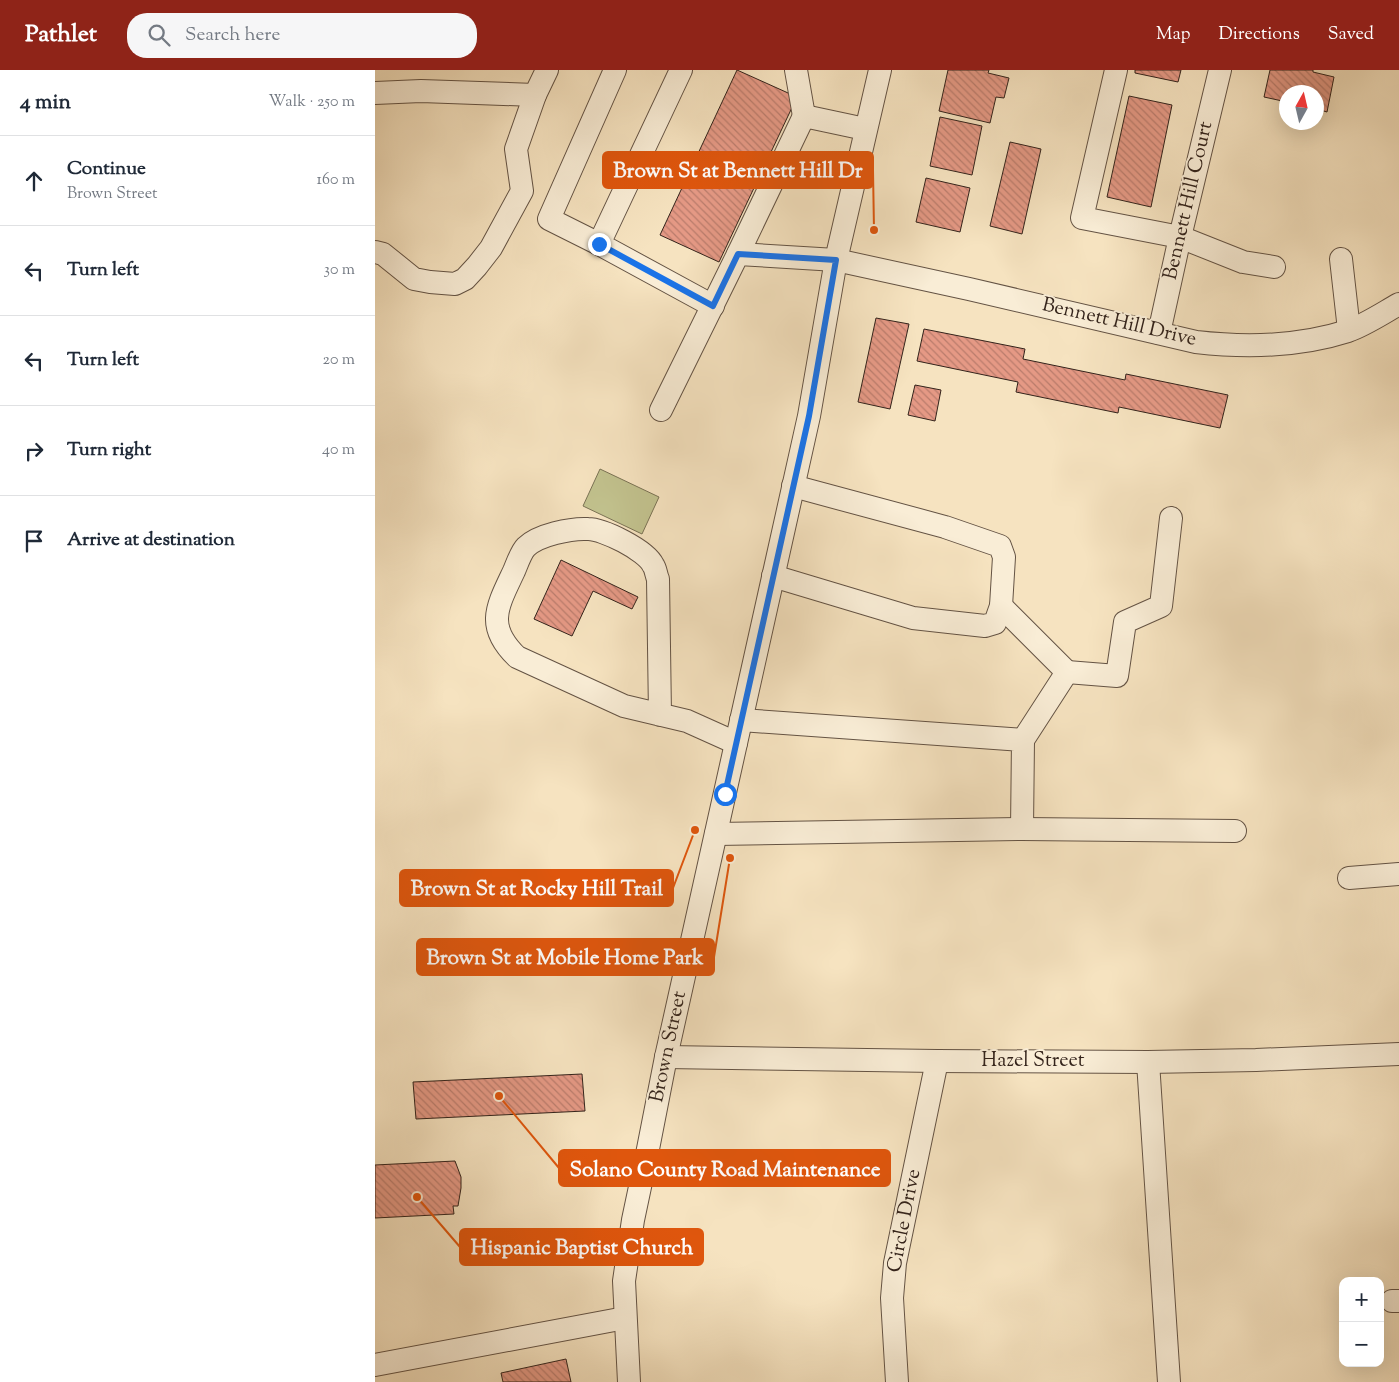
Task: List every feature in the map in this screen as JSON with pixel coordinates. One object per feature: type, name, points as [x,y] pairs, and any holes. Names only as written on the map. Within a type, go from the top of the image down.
[{"type":"street","points":[[375,252],[383,254],[414,279],[455,284],[465,279],[491,248],[522,191],[516,149],[535,95],[547,70]]},
{"type":"street","points":[[615,70],[549,219],[713,306]]},
{"type":"street","points":[[599,244],[681,70]]},
{"type":"street","points":[[661,410],[804,116],[795,70]]},
{"type":"street","name":"Brown Street","points":[[629,1382],[624,1281],[633,1220],[666,1057],[809,416],[836,260],[880,70]]},
{"type":"street","points":[[1116,70],[1082,218],[1180,237],[1243,262],[1274,268]]},
{"type":"street","name":"Bennett Hill Court","points":[[1159,333],[1220,70]]},
{"type":"street","points":[[375,93],[421,91],[535,95]]},
{"type":"street","points":[[804,116],[865,129]]},
{"type":"street","name":"Bennett Hill Drive","points":[[738,254],[836,260],[1196,342],[1231,346],[1267,346],[1306,341],[1349,330],[1399,304]]},
{"type":"street","points":[[1341,259],[1349,330]]},
{"type":"street","points":[[773,576],[913,618],[985,626],[995,623],[1001,606],[1004,557],[1000,546],[945,527],[793,486]]},
{"type":"street","points":[[1001,606],[1067,672],[1117,676],[1125,622],[1161,606],[1171,518]]},
{"type":"street","points":[[660,715],[658,579],[653,564],[639,549],[601,532],[588,529],[543,536],[525,547],[505,591],[497,617],[498,632],[505,645],[517,657],[623,706],[660,715],[687,721],[736,743]]},
{"type":"street","points":[[1023,829],[1023,740],[1067,672]]},
{"type":"street","points":[[741,720],[1023,740]]},
{"type":"street","points":[[716,834],[1023,829],[1235,831]]},
{"type":"street","points":[[1349,878],[1399,874]]},
{"type":"street","name":"Hazel Street","points":[[666,1057],[1148,1062],[1399,1054]]},
{"type":"street","name":"Circle Drive","points":[[897,1382],[892,1298],[895,1263],[937,1061]]},
{"type":"street","points":[[1148,1062],[1169,1382]]},
{"type":"street","points":[[375,1365],[625,1318]]},
{"type":"green space","points":[[600,469],[659,497],[642,534],[583,506]]},
{"type":"building","points":[[737,70],[797,97],[719,262],[660,235]]},
{"type":"building","points":[[948,70],[989,70],[988,73],[1009,78],[1004,98],[996,97],[990,123],[939,111]]},
{"type":"building","points":[[1135,70],[1181,70],[1178,82],[1135,73]]},
{"type":"building","points":[[1270,70],[1313,70],[1313,72],[1334,77],[1327,112],[1324,111],[1324,85],[1279,85],[1279,100],[1264,97]]},
{"type":"building","points":[[1129,96],[1172,105],[1151,207],[1107,197]]},
{"type":"building","points":[[940,117],[982,126],[972,175],[930,166]]},
{"type":"building","points":[[1010,142],[1041,149],[1022,234],[990,226]]},
{"type":"building","points":[[926,178],[970,188],[960,232],[916,222]]},
{"type":"building","points":[[876,318],[909,324],[890,409],[858,402]]},
{"type":"building","points":[[924,329],[1025,349],[1023,359],[1125,380],[1126,374],[1228,395],[1220,428],[1119,407],[1118,413],[1016,392],[1018,382],[917,361]]},
{"type":"building","points":[[915,385],[941,390],[935,421],[908,415]]},
{"type":"building","points":[[561,560],[638,597],[632,609],[593,591],[572,636],[534,619]]},
{"type":"building","points":[[582,1074],[585,1111],[416,1119],[413,1082]]},
{"type":"building","points":[[455,1161],[461,1177],[461,1188],[458,1206],[453,1206],[454,1214],[375,1218],[375,1165]]},
{"type":"building","points":[[566,1359],[571,1382],[503,1382],[501,1373]]},
{"type":"place","name":"Brown St at Bennett Hill Dr","points":[[874,230]]},
{"type":"place","name":"Brown St at Rocky Hill Trail","points":[[695,830]]},
{"type":"place","name":"Brown St at Mobile Home Park","points":[[730,858]]},
{"type":"place","name":"Solano County Road Maintenance","points":[[499,1096]]},
{"type":"place","name":"Hispanic Baptist Church","points":[[417,1197]]},
{"type":"route","points":[[599,244],[713,306],[738,254],[836,260],[809,416],[725,794]]}]
